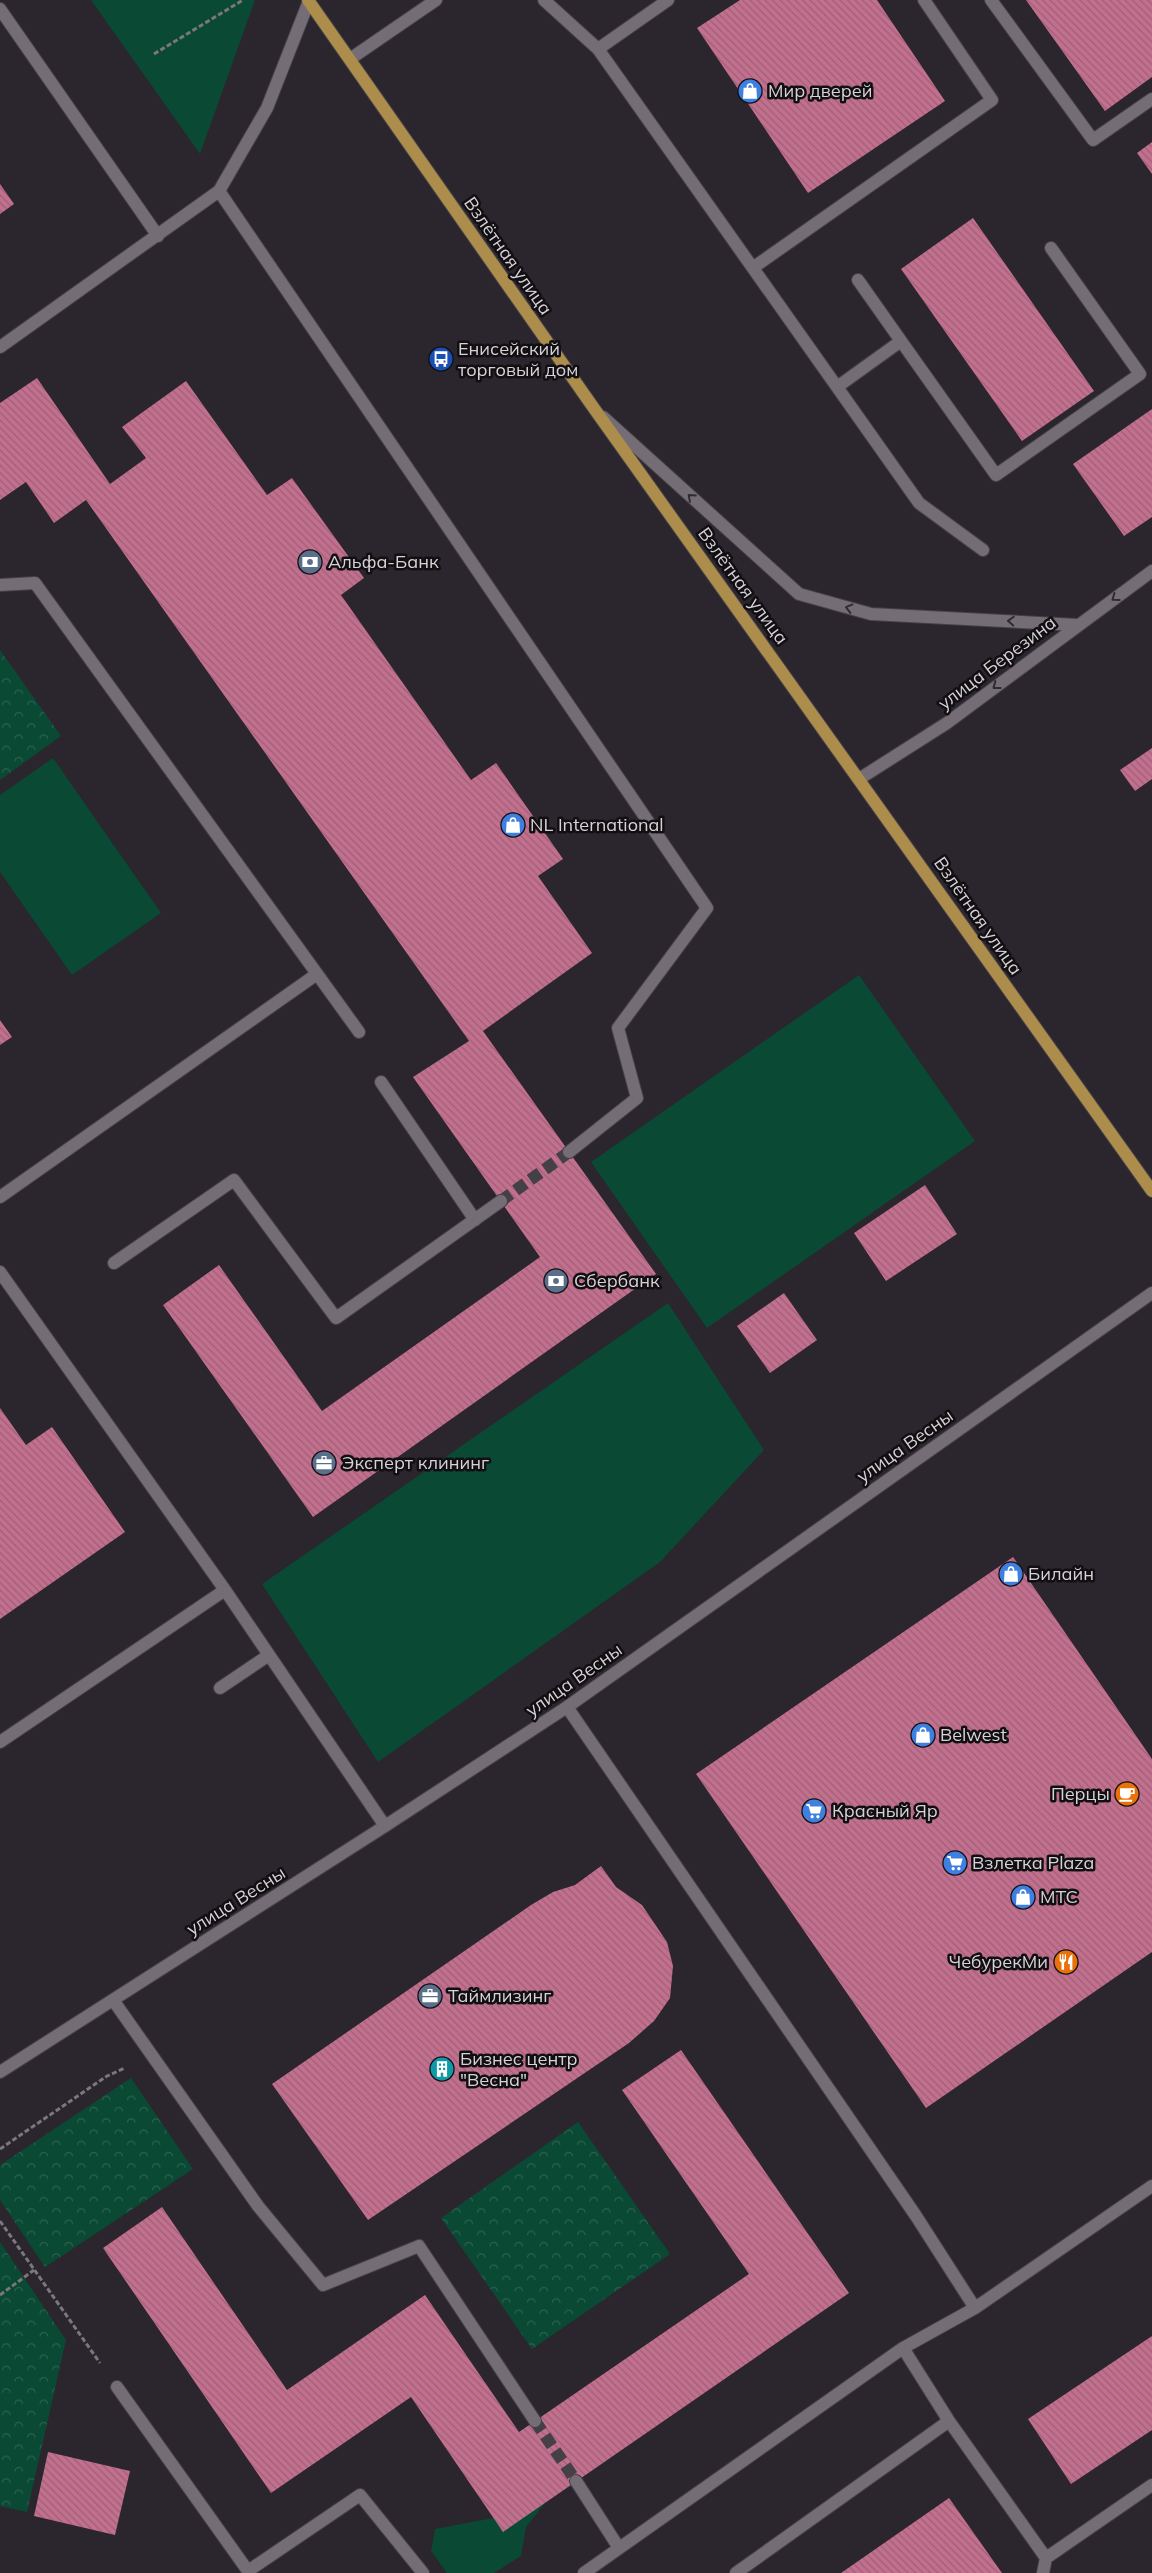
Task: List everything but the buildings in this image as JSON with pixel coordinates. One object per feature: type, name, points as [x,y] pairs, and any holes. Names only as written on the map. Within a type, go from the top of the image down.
[{"type":"main road","name":"Взлётная улица","points":[[309,0],[593,407],[1152,1191]]},
{"type":"street","points":[[0,347],[158,236],[218,191],[267,108],[309,0]]},
{"type":"street","points":[[350,59],[436,0]]},
{"type":"street","points":[[544,0],[598,49],[918,503],[983,550]]},
{"type":"street","points":[[598,49],[668,0]]},
{"type":"street","points":[[754,268],[992,100],[924,0]]},
{"type":"street","points":[[991,0],[1093,140],[1152,99]]},
{"type":"street","points":[[0,9],[158,236]]},
{"type":"street","points":[[218,191],[707,908],[618,1028],[637,1098],[569,1152]]},
{"type":"street","points":[[858,280],[996,475],[1140,374],[1051,248]]},
{"type":"street","points":[[837,387],[901,341]]},
{"type":"street","points":[[593,407],[798,594],[871,614],[1077,625]]},
{"type":"street","name":"улица Березина","points":[[859,779],[947,723],[1152,571]]},
{"type":"street","points":[[0,585],[35,583],[360,1032]]},
{"type":"street","points":[[0,1197],[317,974]]},
{"type":"street","points":[[381,1082],[475,1220]]},
{"type":"street","points":[[114,1263],[234,1180],[336,1318],[501,1201]]},
{"type":"street","points":[[0,1272],[225,1590],[385,1826]]},
{"type":"street","name":"улица Весны","points":[[0,2072],[385,1826],[567,1707],[1152,1293]]},
{"type":"street","points":[[0,1742],[225,1590]]},
{"type":"street","points":[[220,1688],[269,1655]]},
{"type":"street","points":[[567,1707],[916,2216],[975,2308]]},
{"type":"street","points":[[113,2000],[258,2206],[323,2285],[419,2246],[535,2421]]},
{"type":"street","points":[[584,2573],[903,2348],[975,2308],[1152,2186]]},
{"type":"street","points":[[903,2348],[949,2421],[1046,2558]]},
{"type":"street","points":[[117,2387],[248,2572],[360,2495],[424,2573]]},
{"type":"street","points":[[736,2573],[949,2421]]},
{"type":"street","points":[[576,2481],[619,2548]]},
{"type":"street","points":[[1043,2573],[1046,2558],[1152,2485]]},
{"type":"path","points":[[154,54],[243,0]]},
{"type":"path","points":[[0,2149],[107,2076],[152,2054]]},
{"type":"path","points":[[0,2221],[117,2387]]},
{"type":"path","points":[[0,2295],[34,2270]]},
{"type":"green space","points":[[91,0],[255,0],[200,154]]},
{"type":"green space","points":[[0,650],[61,736],[0,780]]},
{"type":"green space","points":[[53,758],[161,913],[72,975],[0,872],[0,795]]},
{"type":"green space","points":[[859,975],[975,1141],[707,1328],[591,1162]]},
{"type":"green space","points":[[668,1303],[764,1450],[660,1562],[378,1762],[262,1584]]},
{"type":"green space","points":[[131,2078],[193,2169],[45,2267],[0,2200],[0,2165]]},
{"type":"green space","points":[[578,2122],[670,2254],[532,2349],[441,2218]]},
{"type":"green space","points":[[0,2242],[66,2340],[27,2512],[0,2506]]},
{"type":"green space","points":[[545,2503],[526,2527],[521,2556],[494,2573],[447,2573],[431,2551],[435,2529],[493,2518]]},
{"type":"tunnel","points":[[501,1201],[569,1152]]},
{"type":"tunnel","points":[[535,2421],[576,2481]]},
{"type":"place","name":"Мир дверей","points":[[750,91]]},
{"type":"place","name":"Енисейский торговый дом","points":[[441,359]]},
{"type":"place","name":"Альфа-Банк","points":[[310,562]]},
{"type":"place","name":"NL International","points":[[513,825]]},
{"type":"place","name":"Сбербанк","points":[[556,1281]]},
{"type":"place","name":"Эксперт клининг","points":[[324,1463]]},
{"type":"place","name":"Билайн","points":[[1011,1574]]},
{"type":"place","name":"Belwest","points":[[923,1735]]},
{"type":"place","name":"Перцы","points":[[1127,1794]]},
{"type":"place","name":"Красный Яр","points":[[814,1811]]},
{"type":"place","name":"Взлетка Plaza","points":[[955,1863]]},
{"type":"place","name":"МТС","points":[[1023,1897]]},
{"type":"place","name":"ЧебурекМи","points":[[1066,1962]]},
{"type":"place","name":"Таймлизинг","points":[[430,1996]]},
{"type":"place","name":"Бизнес центр \"Весна\"","points":[[442,2069]]}]
